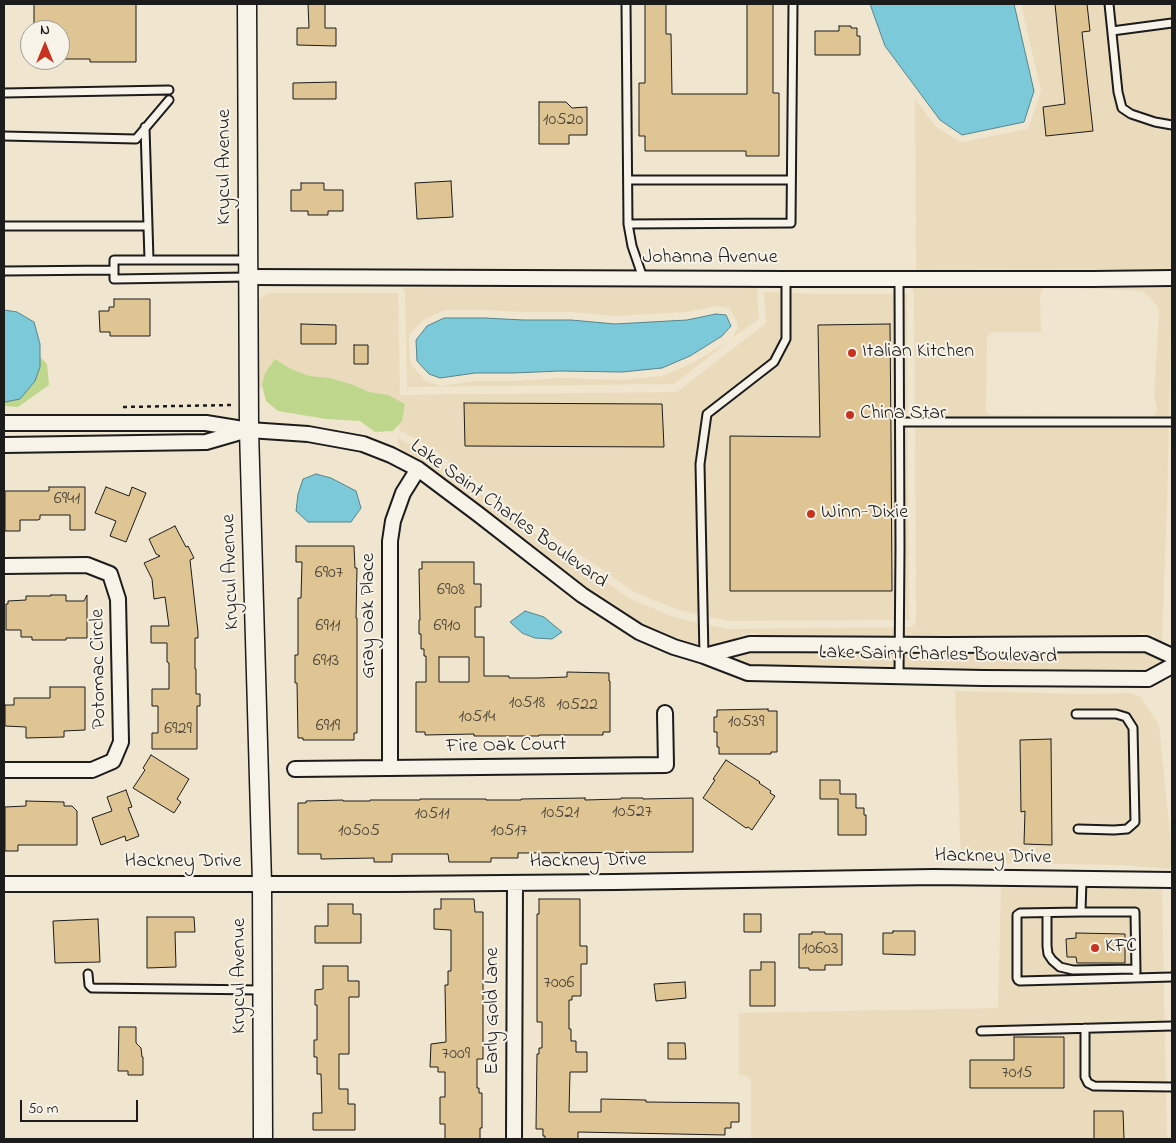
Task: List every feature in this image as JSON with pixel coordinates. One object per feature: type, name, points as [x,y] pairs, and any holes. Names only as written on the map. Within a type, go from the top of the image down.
[{"type":"street","name":"Krycul Avenue","points":[[247,4],[249,430],[262,883],[262,1139]]},
{"type":"street","name":"Johanna Avenue","points":[[248,269],[644,279],[1172,278]]},
{"type":"street","name":"Lake Saint Charles Boulevard","points":[[4,423],[206,423],[249,430],[308,434],[363,444],[391,455],[418,469],[590,600],[639,632],[674,647],[748,673],[1148,679],[1172,666]]},
{"type":"street","name":"Lake Saint Charles Boulevard","points":[[4,445],[206,442],[249,430]]},
{"type":"street","name":"Gray Oak Place","points":[[390,768],[390,541],[393,521],[403,493],[418,469]]},
{"type":"street","name":"Potomac Circle","points":[[4,566],[87,565],[110,574],[118,599],[121,742],[113,761],[92,770],[4,770]]},
{"type":"street","name":"Lake Saint Charles Boulevard","points":[[704,656],[750,644],[1146,644],[1172,656]]},
{"type":"street","name":"Fire Oak Court","points":[[295,769],[666,765],[666,713]]},
{"type":"street","name":"Hackney Drive","points":[[4,884],[394,884],[934,877],[1172,880]]},
{"type":"street","name":"Early Gold Lane","points":[[514,1139],[515,883]]},
{"type":"lane","points":[[626,4],[628,224],[632,246],[644,279]]},
{"type":"lane","points":[[628,224],[791,223],[793,4]]},
{"type":"lane","points":[[1109,4],[1118,92],[1122,108],[1131,114],[1155,122],[1172,125]]},
{"type":"lane","points":[[1112,31],[1172,23]]},
{"type":"lane","points":[[4,93],[169,90]]},
{"type":"lane","points":[[4,136],[136,139],[169,100]]},
{"type":"lane","points":[[145,127],[149,260]]},
{"type":"lane","points":[[628,180],[791,180]]},
{"type":"lane","points":[[4,226],[148,226]]},
{"type":"lane","points":[[114,260],[149,260],[248,269],[114,279],[114,260]]},
{"type":"lane","points":[[4,271],[114,270]]},
{"type":"lane","points":[[704,656],[700,464],[707,414],[774,362],[786,339],[786,279]]},
{"type":"lane","points":[[899,279],[899,676]]},
{"type":"lane","points":[[900,422],[1172,422]]},
{"type":"lane","points":[[1076,714],[1116,714],[1126,717],[1133,728],[1135,822],[1127,829],[1078,829]]},
{"type":"lane","points":[[1081,912],[1082,879]]},
{"type":"lane","points":[[1136,978],[1135,912],[1020,913],[1017,915],[1017,978],[1020,981],[1136,978],[1172,977]]},
{"type":"lane","points":[[1047,913],[1048,954],[1060,967],[1073,970],[1136,969]]},
{"type":"lane","points":[[88,974],[89,985],[92,988],[262,990]]},
{"type":"lane","points":[[981,1031],[1172,1026]]},
{"type":"lane","points":[[1085,1028],[1085,1077],[1088,1084],[1094,1086],[1172,1087]]},
{"type":"path","points":[[120,407],[249,405]]},
{"type":"shaded area","points":[[1021,4],[1171,4],[1172,269],[916,270],[915,99],[936,127],[959,141],[963,142],[1027,129],[1041,91]]},
{"type":"shaded area","points":[[1172,287],[1162,642],[1154,638],[1153,635],[1141,632],[1140,635],[946,636],[756,635],[756,633],[742,635],[742,637],[704,647],[642,624],[586,588],[416,457],[401,450],[398,442],[398,438],[422,451],[524,526],[632,600],[677,618],[727,629],[911,627],[916,620],[914,294],[912,288],[1043,288],[1040,295],[1041,332],[994,332],[990,333],[987,337],[986,407],[990,415],[1145,417],[1154,416],[1157,410],[1154,395],[1158,307],[1142,291],[1079,288]]},
{"type":"shaded area","points":[[403,288],[758,288],[759,319],[734,337],[738,325],[732,312],[729,308],[717,306],[687,312],[615,316],[571,312],[444,310],[422,321],[410,334],[409,340],[412,366],[426,381],[441,386],[475,381],[560,378],[622,380],[662,376],[692,363],[728,342],[674,384],[407,387],[405,293]]},
{"type":"shaded area","points":[[764,292],[907,294],[909,620],[727,621],[680,610],[636,593],[528,519],[426,444],[399,430],[399,413],[253,387],[253,303],[269,293],[398,293],[400,395],[677,392],[766,323]]},
{"type":"shaded area","points":[[751,653],[1144,653],[1161,662],[1146,670],[983,669],[750,664],[734,658]]},
{"type":"shaded area","points":[[955,691],[1086,694],[1130,693],[1141,697],[1159,725],[1172,854],[1170,869],[1117,865],[961,862]]},
{"type":"shaded area","points":[[1001,887],[1162,889],[1167,1139],[751,1139],[751,1081],[744,1075],[739,1075],[739,1013],[998,1008]]},
{"type":"green space","points":[[40,357],[47,364],[49,385],[18,407],[4,406],[4,402],[20,399],[35,381],[40,367]]},
{"type":"green space","points":[[275,359],[289,368],[309,376],[330,378],[369,392],[388,395],[405,404],[402,421],[393,431],[375,432],[360,421],[326,419],[278,411],[266,401],[262,385],[265,373]]},
{"type":"water","points":[[870,4],[1014,4],[1034,91],[1024,122],[962,135],[940,120],[885,46]]},
{"type":"water","points":[[4,310],[17,312],[34,322],[40,344],[40,367],[35,381],[20,399],[5,402],[4,402]]},
{"type":"water","points":[[716,314],[726,315],[731,326],[722,336],[690,356],[662,368],[622,372],[475,373],[440,378],[429,374],[417,361],[416,340],[427,326],[444,318],[571,320],[615,324],[687,320]]},
{"type":"water","points":[[316,474],[331,478],[356,491],[361,508],[351,522],[308,522],[296,511],[298,494],[303,479]]},
{"type":"water","points":[[525,611],[544,617],[562,632],[552,639],[535,638],[522,633],[510,622]]},
{"type":"building","points":[[34,4],[136,4],[136,62],[90,62],[90,59],[70,59],[70,20],[34,20]]},
{"type":"building","points":[[308,4],[325,4],[325,28],[336,28],[336,46],[297,45],[297,28],[309,28]]},
{"type":"building","points":[[645,4],[666,4],[666,34],[671,34],[672,94],[747,94],[747,4],[773,4],[773,93],[779,93],[779,156],[746,156],[746,151],[645,151],[645,136],[639,136],[639,83],[645,83]]},
{"type":"building","points":[[1055,4],[1087,4],[1090,31],[1082,32],[1093,131],[1046,136],[1043,107],[1065,104]]},
{"type":"building","points":[[839,26],[857,28],[857,36],[860,36],[860,55],[815,55],[815,31],[839,31]]},
{"type":"building","points":[[336,82],[336,99],[293,99],[293,83]]},
{"type":"building","points":[[539,102],[566,102],[572,108],[587,107],[587,135],[569,135],[569,144],[539,144]]},
{"type":"building","points":[[451,181],[453,217],[417,219],[415,183]]},
{"type":"building","points":[[301,183],[324,183],[324,190],[343,190],[343,211],[328,211],[328,215],[308,215],[308,211],[291,211],[291,190],[301,190]]},
{"type":"building","points":[[114,299],[150,299],[150,336],[110,336],[110,332],[100,332],[99,311],[109,311],[109,307],[114,307]]},
{"type":"building","points":[[301,324],[336,325],[336,344],[301,344]]},
{"type":"building","name":"Winn-Dixie","points":[[890,324],[892,591],[730,591],[730,436],[820,437],[818,325]]},
{"type":"building","points":[[354,345],[368,345],[368,364],[354,364]]},
{"type":"building","points":[[464,403],[662,404],[664,447],[465,446]]},
{"type":"building","points":[[49,487],[85,487],[85,530],[70,530],[70,515],[40,515],[38,520],[20,520],[20,531],[5,531],[5,491],[49,491]]},
{"type":"building","points":[[106,487],[129,496],[132,487],[146,493],[126,542],[110,536],[116,521],[95,513]]},
{"type":"building","points":[[175,526],[194,558],[190,560],[198,632],[198,638],[195,638],[196,694],[200,694],[200,706],[197,706],[197,749],[152,749],[152,733],[158,733],[158,706],[152,706],[152,689],[169,689],[169,663],[167,662],[167,643],[151,643],[151,626],[169,626],[165,597],[154,599],[152,579],[144,563],[160,556],[156,554],[149,539]]},
{"type":"building","points":[[296,546],[354,546],[355,568],[357,568],[357,733],[354,733],[354,740],[303,740],[303,738],[298,738],[295,655],[298,655],[298,598],[301,598],[302,562],[296,562]]},
{"type":"building","points":[[422,562],[474,562],[474,584],[481,584],[481,607],[475,607],[475,637],[484,637],[484,676],[538,678],[567,677],[567,672],[609,673],[610,732],[603,732],[603,735],[474,736],[474,734],[425,735],[425,732],[416,732],[416,682],[426,682],[426,656],[424,656],[424,649],[421,649],[421,634],[419,634],[419,569],[422,569]],"holes":[[[439,657],[469,657],[469,682],[439,682]]]},
{"type":"building","points":[[66,595],[66,601],[84,601],[87,595],[87,638],[32,640],[32,637],[21,637],[21,630],[6,630],[6,604],[8,604],[8,601],[26,600],[26,596]]},
{"type":"building","points":[[50,687],[85,687],[85,730],[64,731],[64,737],[26,738],[26,727],[5,726],[5,705],[14,705],[14,698],[50,698]]},
{"type":"building","points":[[768,709],[768,711],[777,711],[777,752],[771,752],[771,754],[719,754],[717,732],[714,732],[714,717],[717,717],[717,710]]},
{"type":"building","points":[[1051,739],[1052,845],[1024,844],[1025,811],[1021,812],[1020,740]]},
{"type":"building","points":[[151,755],[189,779],[177,799],[181,802],[174,813],[133,788],[145,770],[143,768]]},
{"type":"building","points":[[726,760],[760,782],[775,796],[752,830],[748,827],[746,828],[703,798]]},
{"type":"building","points":[[820,780],[840,780],[840,794],[856,794],[856,808],[864,808],[864,815],[866,815],[866,835],[838,835],[838,799],[820,799]]},
{"type":"building","points":[[126,790],[132,807],[128,808],[139,836],[126,841],[125,836],[101,845],[92,818],[112,811],[107,797]]},
{"type":"building","points":[[585,798],[585,800],[693,798],[693,852],[518,853],[518,858],[491,858],[491,862],[449,862],[448,854],[392,854],[392,862],[374,862],[374,858],[321,859],[321,854],[298,854],[298,803],[306,803],[306,801]]},
{"type":"building","points":[[26,801],[64,802],[64,806],[72,806],[77,811],[77,845],[18,845],[18,851],[5,851],[5,807],[26,806]]},
{"type":"building","points":[[441,899],[474,899],[475,912],[483,912],[483,1059],[477,1059],[477,1088],[479,1088],[479,1093],[482,1093],[482,1128],[480,1128],[480,1139],[445,1139],[445,1124],[440,1124],[440,1097],[445,1097],[445,1072],[438,1072],[438,1067],[430,1067],[431,1044],[446,1042],[445,985],[448,985],[448,971],[451,971],[451,930],[434,929],[434,909],[441,909]]},
{"type":"building","points":[[539,899],[580,899],[580,946],[587,946],[587,964],[581,964],[581,996],[572,996],[572,1000],[569,1000],[569,1029],[571,1029],[571,1041],[576,1041],[576,1052],[587,1052],[587,1072],[570,1072],[569,1112],[601,1112],[601,1099],[646,1100],[646,1102],[739,1103],[739,1122],[731,1122],[731,1128],[725,1128],[725,1135],[578,1132],[578,1139],[545,1139],[543,1129],[536,1129],[537,1054],[539,1054],[539,1048],[542,1048],[542,1022],[537,1022],[537,914],[539,914]]},
{"type":"building","points":[[328,904],[353,904],[353,914],[361,914],[361,943],[315,943],[315,926],[328,926]]},
{"type":"building","points":[[744,914],[761,914],[761,932],[744,932]]},
{"type":"building","points":[[147,917],[194,917],[195,932],[175,932],[176,967],[147,968]]},
{"type":"building","points":[[98,919],[100,962],[55,963],[53,921]]},
{"type":"building","points":[[893,931],[915,931],[915,955],[883,954],[883,933],[893,933]]},
{"type":"building","points":[[812,932],[842,934],[842,965],[825,965],[825,970],[799,968],[799,934],[812,934]]},
{"type":"building","name":"KFC","points":[[1076,933],[1125,934],[1125,963],[1077,963],[1076,957],[1067,957],[1066,939],[1076,938]]},
{"type":"building","points":[[761,962],[775,962],[775,1006],[750,1006],[750,970],[761,970]]},
{"type":"building","points":[[323,966],[348,966],[348,981],[359,981],[359,997],[349,997],[349,1054],[339,1054],[339,1089],[348,1089],[348,1104],[355,1104],[355,1130],[313,1130],[313,1113],[322,1113],[321,1074],[317,1074],[314,1040],[317,1040],[315,990],[323,989]]},
{"type":"building","points":[[685,982],[686,998],[656,1001],[654,984]]},
{"type":"building","points":[[119,1027],[136,1027],[136,1043],[141,1048],[143,1057],[143,1075],[128,1075],[128,1071],[118,1071]]},
{"type":"building","points":[[1014,1037],[1064,1037],[1064,1088],[970,1088],[970,1060],[1014,1060]]},
{"type":"building","points":[[668,1043],[685,1043],[686,1059],[668,1059]]},
{"type":"building","points":[[1094,1111],[1123,1111],[1124,1139],[1094,1139]]},
{"type":"place","name":"Italian Kitchen","points":[[852,353]]},
{"type":"place","name":"China Star","points":[[850,415]]},
{"type":"place","name":"Winn-Dixie","points":[[811,514]]},
{"type":"place","name":"KFC","points":[[1095,948]]}]
